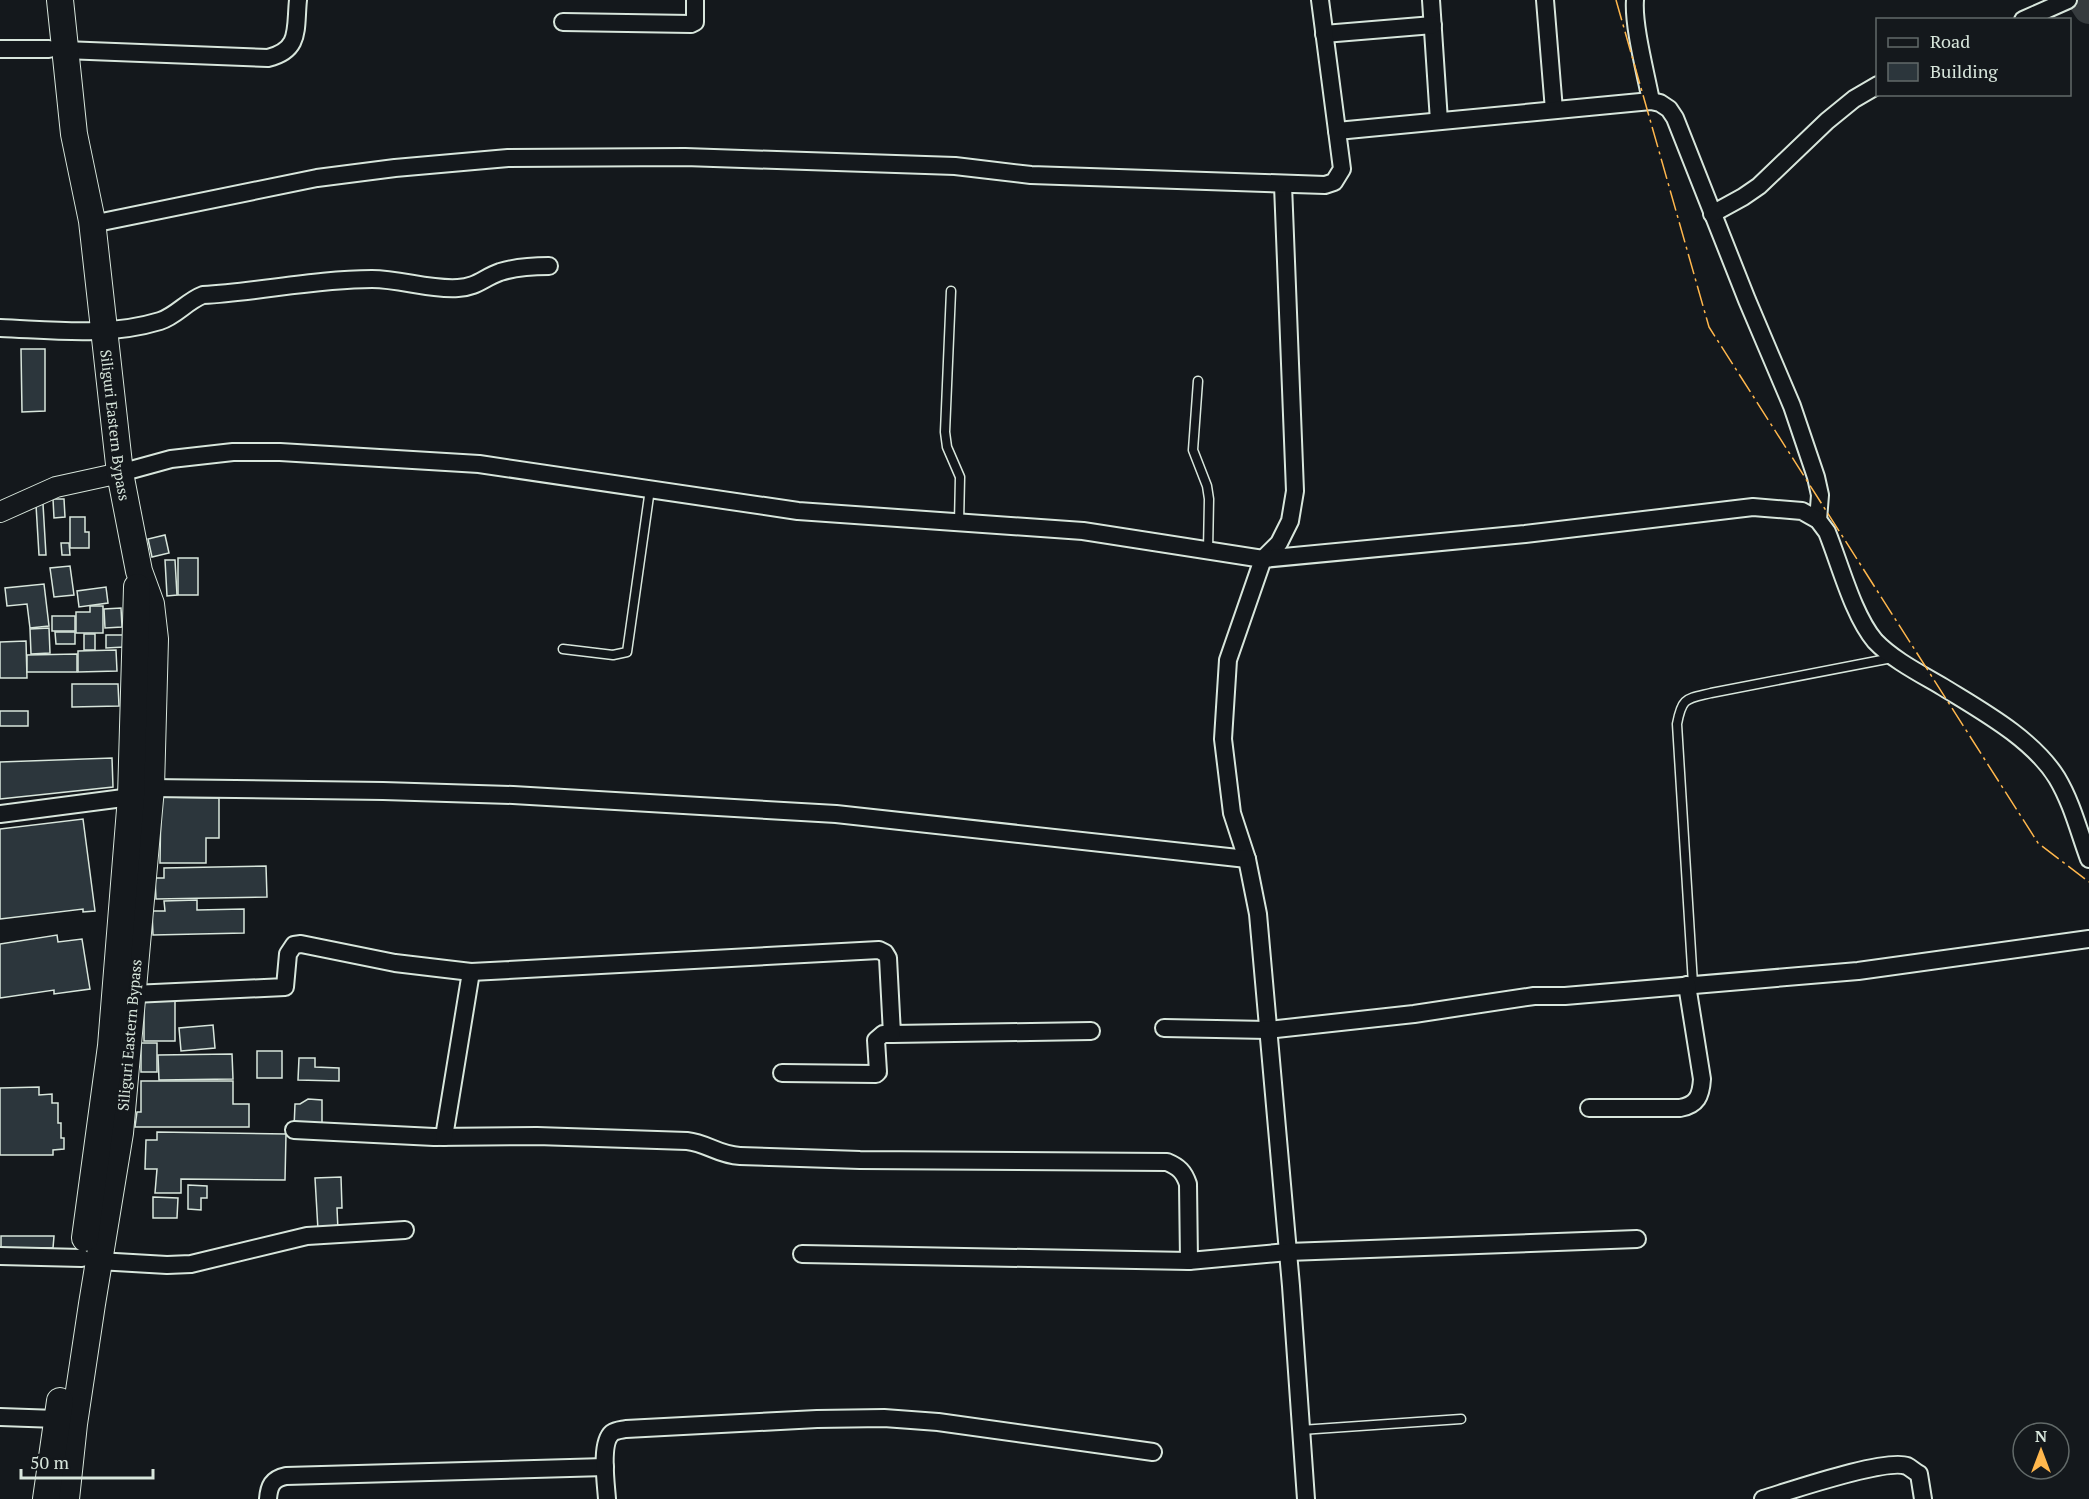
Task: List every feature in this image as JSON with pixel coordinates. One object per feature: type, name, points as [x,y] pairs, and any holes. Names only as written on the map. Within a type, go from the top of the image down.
[{"type":"main road","name":"Siliguri Eastern Bypass","points":[[43,0],[56,50],[92,224],[120,473],[139,571],[135,602],[141,792],[133,994],[120,1133],[90,1259],[57,1419],[46,1499]]},
{"type":"main road","name":"Siliguri Eastern Bypass","points":[[60,0],[56,50],[57,140],[77,226],[98,277]]},
{"type":"main road","name":"Siliguri Eastern Bypass","points":[[66,1499],[111,1046],[141,792]]},
{"type":"street","points":[[0,49],[268,58],[279,56],[289,50],[294,38],[298,0]]},
{"type":"street","points":[[563,22],[691,24],[695,21],[695,0]]},
{"type":"street","points":[[92,224],[317,178],[395,168],[508,158],[720,158],[956,166],[1031,175],[1325,185],[1334,182],[1342,169],[1320,0]]},
{"type":"street","points":[[1431,0],[1439,121]]},
{"type":"street","points":[[1545,0],[1554,110]]},
{"type":"street","points":[[1635,0],[1636,18],[1651,101]]},
{"type":"street","points":[[2028,18],[2068,0]]},
{"type":"street","points":[[1324,34],[1433,25]]},
{"type":"street","points":[[1712,214],[1759,186],[1827,121],[1854,99],[1876,85]]},
{"type":"street","points":[[1336,130],[1651,101],[1670,109],[1792,406],[1816,477],[1820,495],[1818,520]]},
{"type":"street","points":[[1283,185],[1295,491],[1290,521],[1279,543],[1263,559],[1228,660],[1223,739],[1232,813],[1247,858],[1258,915],[1288,1252],[1306,1499]]},
{"type":"street","points":[[0,328],[105,332],[162,320],[203,295],[357,280],[398,280],[428,286],[457,288],[475,286],[498,273],[516,268],[549,266]]},
{"type":"street","points":[[0,512],[56,487],[171,459],[206,454],[280,452],[479,464],[798,511],[1083,531],[1263,559],[1525,534],[1753,507],[1802,511],[1818,520],[1827,532],[1863,624],[1876,641],[1896,657],[2019,738],[2041,757],[2057,778],[2075,816],[2089,859]]},
{"type":"street","points":[[0,814],[141,792],[383,791],[513,795],[836,814],[1247,858]]},
{"type":"street","points":[[1164,1028],[1268,1030],[1414,1014],[1534,996],[1565,996],[1858,971],[2089,939]]},
{"type":"street","points":[[133,994],[285,987],[288,954],[294,945],[301,944],[395,963],[471,972],[879,950],[888,958],[892,1034]]},
{"type":"street","points":[[444,1137],[471,972]]},
{"type":"street","points":[[1589,1108],[1680,1108],[1696,1102],[1702,1092],[1702,1079],[1690,984]]},
{"type":"street","points":[[782,1073],[876,1074],[878,1072],[876,1040],[883,1034],[1091,1031]]},
{"type":"street","points":[[294,1130],[444,1137],[537,1136],[687,1141],[696,1142],[727,1155],[860,1160],[1167,1162],[1177,1166],[1185,1174],[1188,1184],[1189,1261]]},
{"type":"street","points":[[0,1256],[90,1259],[166,1265],[191,1264],[307,1236],[405,1230]]},
{"type":"street","points":[[802,1254],[1189,1261],[1288,1252],[1637,1239]]},
{"type":"street","points":[[0,1417],[57,1419]]},
{"type":"street","points":[[607,1499],[605,1467],[607,1443],[610,1434],[617,1430],[817,1419],[884,1418],[938,1422],[1153,1452]]},
{"type":"street","points":[[1763,1499],[1844,1475],[1890,1465],[1907,1466],[1919,1474],[1923,1499]]},
{"type":"street","points":[[268,1499],[272,1483],[277,1478],[286,1476],[605,1467]]},
{"type":"lane","points":[[951,291],[945,432],[947,447],[960,477],[959,523]]},
{"type":"lane","points":[[1198,381],[1193,450],[1207,486],[1208,551]]},
{"type":"lane","points":[[563,649],[613,655],[627,652],[650,489]]},
{"type":"lane","points":[[1690,984],[1677,724],[1680,707],[1688,699],[1711,693],[1896,657]]},
{"type":"lane","points":[[1301,1430],[1461,1419]]},
{"type":"building","points":[[21,349],[45,349],[45,411],[22,412]]},
{"type":"building","points":[[53,499],[64,499],[65,517],[54,518]]},
{"type":"building","points":[[43,504],[46,555],[39,555],[36,505]]},
{"type":"building","points":[[70,517],[85,517],[85,532],[89,532],[89,548],[70,548]]},
{"type":"building","points":[[165,535],[169,553],[152,557],[148,539]]},
{"type":"building","points":[[61,543],[69,543],[70,555],[62,555]]},
{"type":"building","points":[[178,558],[198,558],[198,595],[178,595]]},
{"type":"building","points":[[165,560],[175,560],[177,595],[167,596]]},
{"type":"building","points":[[70,566],[74,595],[54,597],[50,568]]},
{"type":"building","points":[[44,584],[49,626],[30,628],[27,604],[7,606],[5,588]]},
{"type":"building","points":[[106,587],[108,603],[79,607],[77,591]]},
{"type":"building","points":[[90,606],[103,606],[103,633],[76,633],[76,612],[90,612]]},
{"type":"building","points":[[121,608],[122,627],[105,628],[104,609]]},
{"type":"building","points":[[52,616],[75,616],[75,631],[52,631]]},
{"type":"building","points":[[49,628],[50,653],[31,654],[30,629]]},
{"type":"building","points":[[55,632],[75,632],[75,644],[56,644]]},
{"type":"building","points":[[84,634],[95,634],[95,650],[84,650]]},
{"type":"building","points":[[106,635],[124,635],[124,647],[106,648]]},
{"type":"building","points":[[26,641],[27,678],[0,678],[0,642]]},
{"type":"building","points":[[116,650],[117,671],[78,672],[78,651]]},
{"type":"building","points":[[77,654],[77,672],[27,672],[27,655]]},
{"type":"building","points":[[72,684],[118,684],[119,706],[72,707]]},
{"type":"building","points":[[0,711],[28,711],[28,726],[0,726]]},
{"type":"building","points":[[112,758],[113,787],[0,799],[0,762]]},
{"type":"building","points":[[161,797],[219,798],[219,838],[206,838],[206,863],[160,863]]},
{"type":"building","points":[[83,819],[95,911],[83,912],[83,909],[0,919],[0,829]]},
{"type":"building","points":[[266,866],[267,897],[156,899],[155,878],[164,878],[164,868]]},
{"type":"building","points":[[197,900],[197,910],[244,909],[244,933],[153,935],[152,911],[165,911],[164,901]]},
{"type":"building","points":[[57,935],[58,942],[82,939],[90,989],[54,994],[54,990],[0,998],[0,944]]},
{"type":"building","points":[[144,1001],[175,1001],[175,1041],[144,1041]]},
{"type":"building","points":[[213,1025],[215,1048],[181,1051],[179,1028]]},
{"type":"building","points":[[141,1043],[157,1043],[157,1072],[141,1072]]},
{"type":"building","points":[[257,1051],[282,1051],[282,1078],[257,1078]]},
{"type":"building","points":[[232,1054],[233,1079],[159,1080],[158,1055]]},
{"type":"building","points":[[299,1058],[315,1058],[315,1067],[339,1068],[339,1081],[298,1080]]},
{"type":"building","points":[[141,1081],[233,1081],[233,1104],[249,1104],[249,1127],[135,1127],[137,1112],[141,1112]]},
{"type":"building","points":[[39,1087],[39,1095],[52,1094],[52,1103],[58,1103],[58,1123],[61,1123],[64,1149],[53,1150],[53,1155],[0,1155],[0,1088]]},
{"type":"building","points":[[308,1099],[322,1100],[322,1129],[294,1128],[295,1104]]},
{"type":"building","points":[[157,1132],[286,1134],[285,1180],[181,1179],[181,1193],[155,1193],[157,1169],[145,1169],[146,1140],[157,1140]]},
{"type":"building","points":[[341,1177],[342,1208],[337,1208],[338,1230],[318,1230],[315,1178]]},
{"type":"building","points":[[188,1185],[207,1186],[207,1198],[201,1198],[201,1210],[188,1209]]},
{"type":"building","points":[[153,1197],[178,1198],[177,1218],[153,1218]]},
{"type":"building","points":[[1,1236],[54,1236],[53,1248],[1,1248]]},
{"type":"waterway","points":[[2084,0],[2089,8]]},
{"type":"power","points":[[1616,0],[1709,327],[2038,843],[2089,882]]}]
